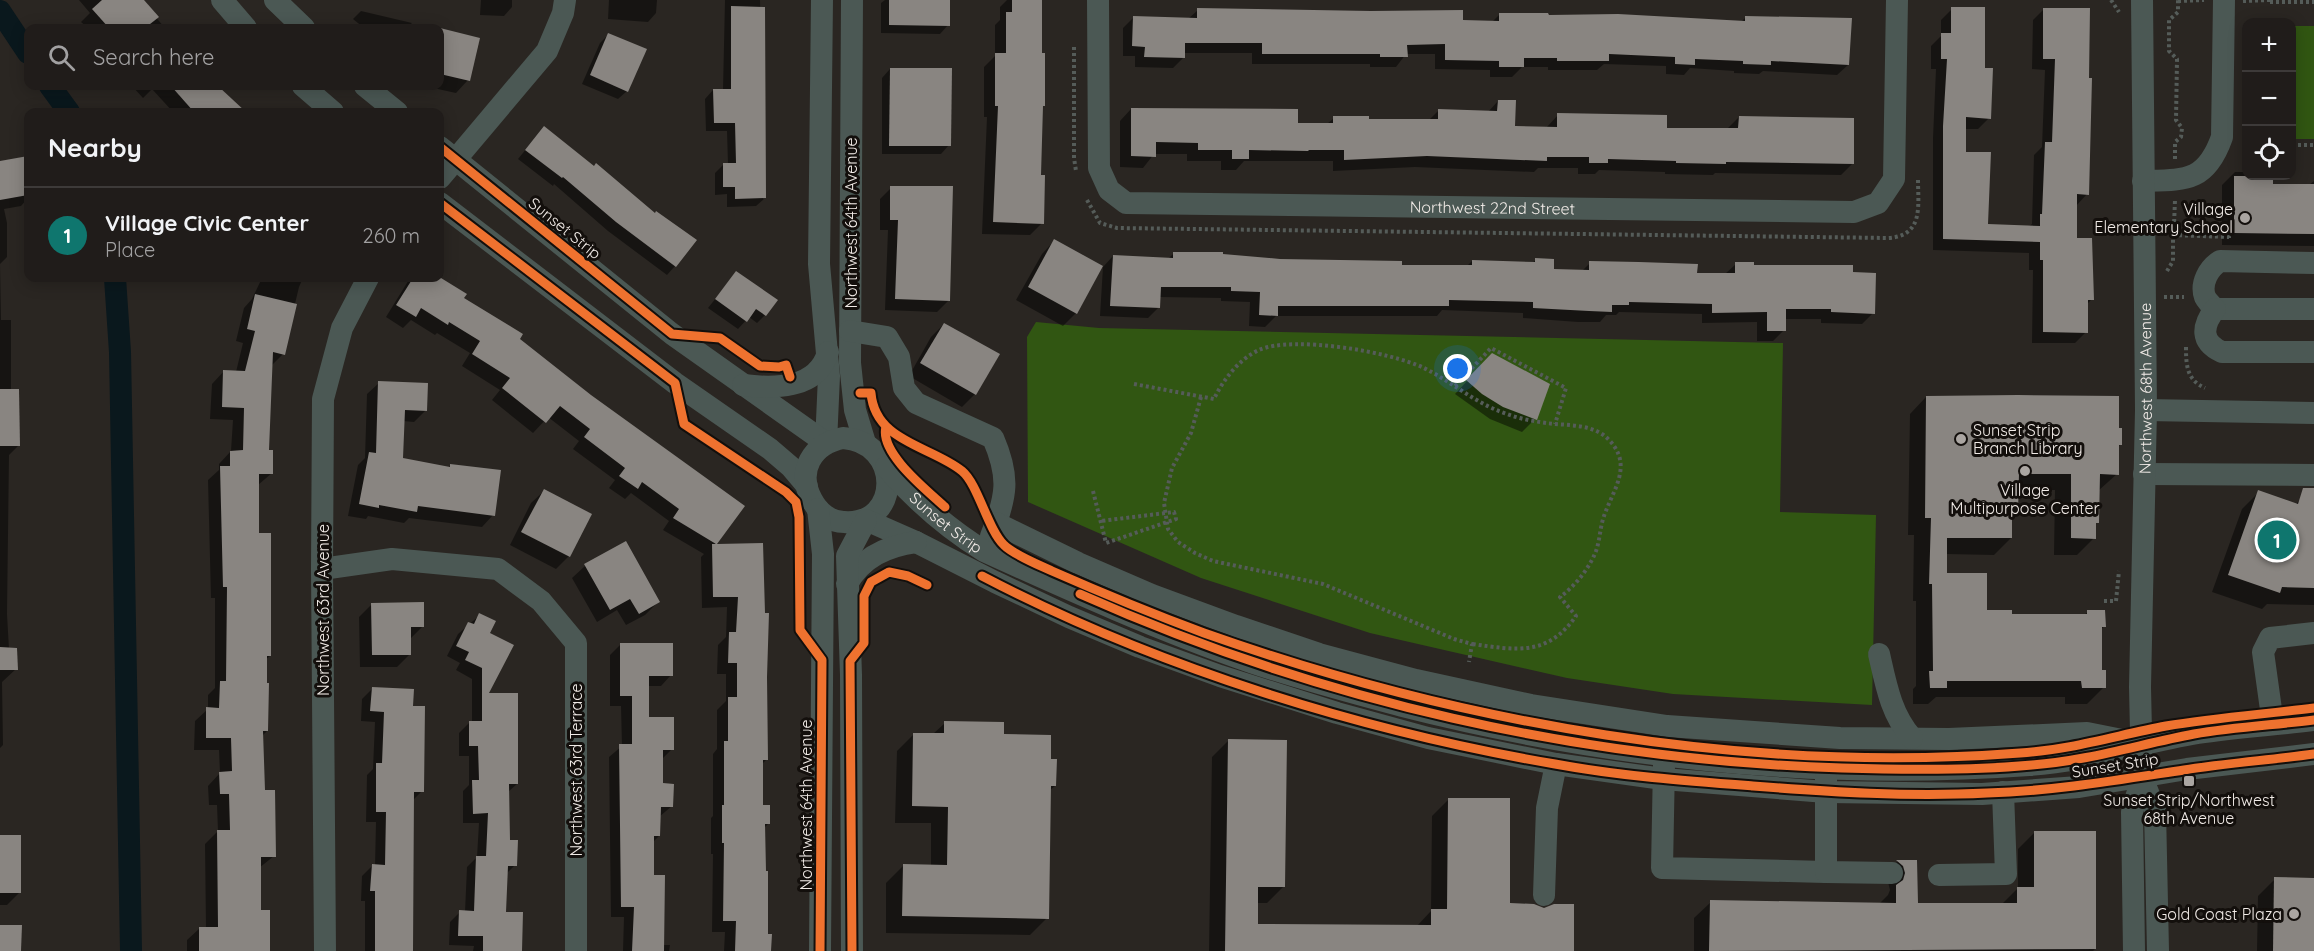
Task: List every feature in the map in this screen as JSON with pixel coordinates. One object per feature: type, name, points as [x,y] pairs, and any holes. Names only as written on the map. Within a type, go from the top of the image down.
[{"type":"street","points":[[222,0],[243,24]]},
{"type":"street","points":[[275,0],[300,24]]},
{"type":"street","points":[[447,153],[547,51],[563,13],[565,0]]},
{"type":"street","name":"Northwest 64th Avenue","points":[[822,0],[819,264],[829,376],[826,443]]},
{"type":"street","name":"Northwest 64th Avenue","points":[[852,0],[850,331],[852,393],[865,443]]},
{"type":"street","name":"Northwest 22nd Street","points":[[1098,0],[1099,168],[1109,190],[1126,202],[1854,212],[1878,203],[1894,179],[1897,0]]},
{"type":"street","name":"Northwest 68th Avenue","points":[[2134,951],[2132,812],[2142,777],[2140,687],[2146,410],[2142,0]]},
{"type":"street","points":[[2143,181],[2185,178],[2205,170],[2216,153],[2222,137],[2224,0]]},
{"type":"street","points":[[308,90],[328,108]]},
{"type":"street","points":[[370,90],[392,108]]},
{"type":"street","name":"Sunset Strip","points":[[447,153],[672,334],[826,443]]},
{"type":"street","points":[[444,206],[675,383],[770,449],[791,467],[807,486]]},
{"type":"street","points":[[2314,263],[2220,261],[2212,266],[2206,276],[2204,287],[2205,298],[2215,309],[2314,309]]},
{"type":"street","name":"Northwest 63rd Avenue","points":[[325,951],[323,399],[342,328],[366,282]]},
{"type":"street","points":[[2215,309],[2205,327],[2206,337],[2211,347],[2222,352],[2314,352]]},
{"type":"street","points":[[850,331],[887,337],[899,357],[904,388],[916,403],[993,438],[1005,468],[1005,494],[984,551]]},
{"type":"street","points":[[742,385],[776,388],[803,381],[820,369],[828,352]]},
{"type":"street","points":[[2146,410],[2314,413]]},
{"type":"street","points":[[852,951],[847,556],[866,520],[884,501],[888,482],[886,467],[878,454],[865,443],[843,438],[826,443],[817,449],[809,461],[806,476],[812,501],[818,510],[838,522],[866,520]]},
{"type":"street","name":"Sunset Strip","points":[[886,467],[938,519],[984,551],[1136,619],[1226,653],[1344,690],[1457,719],[1528,734],[1665,756],[1736,763],[1910,770],[2059,762],[2197,734],[2314,720]]},
{"type":"street","points":[[2144,474],[2314,475]]},
{"type":"street","name":"Northwest 64th Avenue","points":[[818,510],[823,554],[820,951]]},
{"type":"street","name":"Sunset Strip","points":[[866,520],[916,542],[1033,601],[1140,647],[1250,686],[1337,713],[1452,744],[1556,765],[1663,779],[1826,792],[2003,792],[2079,787],[2187,769],[2314,754]]},
{"type":"street","points":[[996,523],[1077,563],[1152,595],[1236,626],[1319,654],[1416,680],[1531,705],[1667,726],[1840,738],[2087,733],[2142,744]]},
{"type":"street","points":[[847,584],[853,573],[872,556],[898,544],[916,542]]},
{"type":"street","name":"Northwest 63rd Terrace","points":[[322,569],[392,559],[498,569],[541,600],[576,643],[576,951]]},
{"type":"street","points":[[1226,653],[1236,626]]},
{"type":"street","points":[[2273,724],[2263,652],[2270,638],[2314,633]]},
{"type":"street","points":[[1879,654],[1888,698],[1901,725],[1912,738]]},
{"type":"street","points":[[1337,713],[1344,690]]},
{"type":"street","points":[[1667,726],[1663,779],[1662,868],[1892,873]]},
{"type":"street","points":[[1545,895],[1547,808],[1556,765]]},
{"type":"street","points":[[1826,767],[1826,872]]},
{"type":"street","name":"Northwest 68th Avenue","points":[[2142,777],[2155,810],[2158,951]]},
{"type":"street","points":[[1939,875],[2006,874],[2003,792]]},
{"type":"path","points":[[2178,1],[2210,0]]},
{"type":"path","points":[[2240,0],[2314,2]]},
{"type":"path","points":[[2296,145],[2314,145]]},
{"type":"path","points":[[2173,235],[2229,237],[2228,246]]},
{"type":"path","points":[[1134,384],[1214,399],[1220,386],[1244,359],[1260,350],[1293,345],[1355,350],[1387,356],[1421,367],[1497,411],[1523,420],[1581,426],[1599,432],[1611,441],[1621,457],[1622,473],[1603,519],[1596,551],[1578,580],[1560,597],[1576,616],[1559,635],[1537,647],[1524,649],[1472,644],[1454,639],[1323,584],[1213,561],[1178,542],[1166,523],[1164,502],[1172,468],[1191,434],[1201,397]]},
{"type":"path","points":[[1455,386],[1491,348],[1566,388],[1555,424]]},
{"type":"path","points":[[1093,491],[1106,543],[1176,519],[1174,512],[1101,521]]},
{"type":"path","points":[[1469,662],[1472,644]]},
{"type":"green space","points":[[2296,26],[2314,26],[2314,139],[2296,139]]},
{"type":"green space","points":[[1036,322],[1099,328],[1783,343],[1780,512],[1876,515],[1872,705],[1673,694],[1567,678],[1370,633],[1201,578],[1028,502],[1027,337]]},
{"type":"building","points":[[102,0],[144,0],[159,17],[150,24],[105,24],[92,9]]},
{"type":"building","points":[[889,0],[950,0],[950,26],[889,25]]},
{"type":"building","points":[[1012,0],[1042,0],[1045,106],[1043,106],[1041,175],[1045,175],[1044,224],[993,222],[998,106],[995,106],[995,53],[1006,53],[1006,12],[1012,12]]},
{"type":"building","points":[[731,6],[765,7],[766,198],[735,199],[735,187],[723,187],[723,163],[736,163],[735,123],[714,123],[713,89],[731,89]]},
{"type":"building","points":[[1951,7],[1985,7],[1985,68],[1993,68],[1991,119],[1966,117],[1966,152],[1991,152],[1988,224],[2040,226],[2045,142],[2052,142],[2055,59],[2043,59],[2043,8],[2090,8],[2089,78],[2092,78],[2089,195],[2077,194],[2077,238],[2092,238],[2094,300],[2088,300],[2088,333],[2043,332],[2043,260],[2040,260],[2040,242],[1943,239],[1943,126],[1947,59],[1941,59],[1941,33],[1951,33]]},
{"type":"building","points":[[1197,8],[1463,10],[1463,20],[1499,21],[1499,13],[1618,14],[1745,21],[1745,16],[1852,18],[1849,65],[1771,61],[1771,65],[1743,64],[1743,61],[1695,59],[1695,65],[1675,64],[1675,57],[1609,54],[1609,61],[1557,61],[1557,58],[1524,58],[1524,67],[1499,67],[1499,61],[1445,60],[1445,44],[1407,45],[1408,57],[1380,57],[1380,54],[1262,54],[1262,43],[1185,43],[1185,58],[1144,57],[1145,47],[1132,46],[1133,16],[1197,18]]},
{"type":"building","points":[[444,29],[480,38],[470,81],[444,75]]},
{"type":"building","points":[[608,33],[647,49],[628,92],[590,75]]},
{"type":"building","points":[[890,68],[952,68],[951,146],[889,146]]},
{"type":"building","points":[[175,90],[222,90],[242,108],[190,108]]},
{"type":"building","points":[[1498,100],[1516,100],[1515,126],[1557,127],[1557,113],[1667,115],[1667,128],[1738,128],[1739,116],[1854,118],[1854,164],[1676,163],[1676,161],[1608,159],[1608,163],[1589,163],[1589,157],[1547,157],[1547,161],[1427,156],[1344,160],[1344,150],[1249,150],[1249,159],[1232,159],[1232,150],[1198,150],[1198,143],[1156,142],[1156,157],[1131,156],[1131,108],[1298,109],[1298,123],[1333,123],[1333,116],[1369,116],[1369,119],[1438,119],[1438,109],[1497,111]]},
{"type":"building","points":[[544,126],[594,166],[596,163],[655,213],[656,211],[697,240],[676,267],[616,222],[563,177],[525,150]]},
{"type":"building","points":[[24,157],[24,196],[0,200],[0,161]]},
{"type":"building","points":[[2234,176],[2242,176],[2242,180],[2273,180],[2273,184],[2314,184],[2314,234],[2234,233]]},
{"type":"building","points":[[890,186],[953,186],[950,301],[895,299],[898,220],[890,220]]},
{"type":"building","points":[[1054,239],[1103,266],[1077,314],[1028,287]]},
{"type":"building","points":[[1173,252],[1223,252],[1223,254],[1280,259],[1402,261],[1402,265],[1472,265],[1472,260],[1535,262],[1535,258],[1554,259],[1554,269],[1589,270],[1589,261],[1698,264],[1697,273],[1735,273],[1735,262],[1754,262],[1754,265],[1853,265],[1853,272],[1876,273],[1875,314],[1831,312],[1831,309],[1786,309],[1786,331],[1767,331],[1767,312],[1712,313],[1712,304],[1629,302],[1629,305],[1612,305],[1612,312],[1533,308],[1533,302],[1449,300],[1449,306],[1278,306],[1278,316],[1259,315],[1260,292],[1231,291],[1231,287],[1161,287],[1160,308],[1110,306],[1113,255],[1173,258]]},
{"type":"building","points":[[736,271],[778,300],[766,316],[756,309],[747,322],[715,299]]},
{"type":"building","points":[[444,280],[467,294],[464,298],[523,334],[520,339],[591,395],[745,506],[717,544],[763,543],[765,613],[769,613],[768,760],[763,760],[763,805],[770,805],[770,824],[765,824],[768,934],[772,934],[771,951],[735,951],[736,921],[723,921],[724,741],[728,741],[728,697],[737,697],[737,663],[728,663],[729,632],[736,632],[738,597],[713,597],[712,544],[716,544],[673,518],[679,509],[642,482],[638,489],[619,476],[625,468],[584,437],[590,429],[560,406],[546,423],[502,388],[510,378],[472,354],[480,341],[421,308],[416,317],[396,305],[410,282],[444,282]]},
{"type":"building","points":[[255,294],[297,304],[285,355],[273,352],[269,450],[273,450],[273,474],[259,474],[259,533],[271,533],[271,656],[267,656],[268,731],[263,731],[265,790],[275,790],[276,857],[261,857],[261,910],[270,910],[270,951],[199,951],[199,927],[218,927],[217,830],[230,830],[229,794],[220,794],[219,772],[232,771],[231,738],[206,738],[206,707],[219,708],[220,681],[226,681],[227,587],[223,587],[220,466],[230,466],[230,451],[243,450],[244,408],[222,407],[223,370],[245,371],[255,331],[247,329]]},
{"type":"building","points":[[944,323],[1000,354],[976,395],[920,363]]},
{"type":"building","points":[[1492,353],[1550,384],[1537,420],[1503,407],[1482,394],[1466,380]]},
{"type":"building","points":[[378,381],[428,383],[427,411],[405,410],[403,458],[450,467],[450,464],[501,470],[495,516],[418,506],[417,512],[359,504],[369,452],[376,453]]},
{"type":"building","points":[[0,389],[19,389],[20,446],[0,446]]},
{"type":"building","points":[[1926,396],[2119,396],[2119,428],[2122,428],[2122,445],[2119,445],[2119,475],[2100,474],[2099,523],[2096,523],[2096,539],[2071,538],[2071,474],[2019,474],[2018,513],[2012,513],[2012,538],[1947,538],[1947,573],[1987,573],[1987,610],[2012,610],[2012,614],[2087,614],[2087,610],[2105,610],[2106,627],[2102,627],[2102,670],[2106,670],[2106,688],[2082,688],[2081,681],[1947,681],[1947,688],[1930,688],[1929,671],[1933,671],[1932,584],[1929,584],[1931,518],[1925,518]]},
{"type":"building","points":[[2303,488],[2314,488],[2314,588],[2282,587],[2280,593],[2228,575],[2258,490],[2298,504]]},
{"type":"building","points":[[544,489],[592,514],[570,557],[521,532]]},
{"type":"building","points":[[626,541],[660,602],[639,614],[630,599],[610,610],[584,564]]},
{"type":"building","points":[[424,602],[424,627],[411,627],[411,655],[372,655],[371,603]]},
{"type":"building","points":[[479,613],[496,621],[490,633],[514,645],[489,693],[518,693],[518,784],[509,784],[510,840],[518,840],[517,866],[508,866],[506,912],[523,912],[522,951],[483,951],[483,936],[458,936],[459,910],[474,911],[476,856],[486,856],[488,813],[473,814],[472,780],[479,780],[478,746],[469,746],[469,721],[482,721],[482,668],[465,660],[469,652],[456,646],[468,622],[474,624]]},
{"type":"building","points":[[620,643],[673,643],[673,676],[649,676],[649,717],[674,717],[674,750],[663,750],[663,783],[674,784],[673,807],[661,807],[660,836],[654,836],[654,875],[665,875],[664,951],[632,951],[634,907],[621,907],[619,744],[632,744],[632,696],[620,696]]},
{"type":"building","points":[[0,647],[17,648],[18,670],[0,670]]},
{"type":"building","points":[[372,687],[414,689],[413,706],[425,706],[424,792],[414,792],[413,951],[375,951],[375,891],[370,891],[372,864],[385,865],[386,812],[376,812],[376,763],[382,763],[384,712],[370,711]]},
{"type":"building","points":[[944,721],[1004,722],[1004,734],[1051,735],[1051,759],[1057,759],[1056,786],[1051,786],[1049,919],[902,916],[903,864],[947,865],[948,807],[912,806],[913,733],[944,733]]},
{"type":"building","points":[[1228,739],[1287,740],[1285,887],[1258,887],[1258,924],[1431,925],[1431,909],[1447,909],[1448,798],[1510,798],[1510,903],[1534,904],[1544,908],[1554,904],[1574,904],[1574,951],[1225,951]]},
{"type":"building","points":[[2034,831],[2096,831],[2096,949],[1709,951],[1710,900],[1896,903],[1896,885],[1903,880],[1905,873],[1903,866],[1896,860],[1917,860],[1918,903],[2017,903],[2017,887],[2034,887]]},
{"type":"building","points":[[0,835],[21,835],[21,893],[0,893]]},
{"type":"building","name":"Gold Coast Plaza","points":[[2274,877],[2314,878],[2314,951],[2273,951]]},
{"type":"building","points":[[0,925],[22,925],[21,951],[0,951]]},
{"type":"waterway","points":[[0,11],[24,47]]},
{"type":"waterway","points":[[53,90],[66,108]]},
{"type":"waterway","points":[[115,282],[120,352],[131,951]]},
{"type":"cycle path","points":[[444,150],[672,334],[720,338],[760,366],[786,365],[790,377]]},
{"type":"cycle path","points":[[444,206],[675,383],[684,424],[786,492],[796,502],[799,517],[800,630],[822,660],[820,951]]},
{"type":"cycle path","points":[[860,393],[871,393],[875,409],[893,433],[962,471],[973,486],[998,538],[1008,549],[1027,559],[1204,633],[1302,665],[1402,693],[1503,716],[1606,735],[1710,748],[1813,756],[1917,758],[2039,751],[2076,746],[2166,726],[2314,708]]},
{"type":"cycle path","points":[[886,427],[886,437],[897,460],[945,507]]},
{"type":"cycle path","points":[[852,951],[850,661],[864,643],[864,596],[871,582],[889,572],[908,576],[927,585]]},
{"type":"cycle path","points":[[982,576],[1118,639],[1261,692],[1408,734],[1604,772],[1811,790],[1958,794],[2061,787],[2314,754]]},
{"type":"cycle path","points":[[1080,594],[1171,632],[1263,665],[1357,694],[1452,718],[1549,738],[1744,763],[1889,769],[2008,767],[2073,760],[2209,732],[2314,720]]},
{"type":"place","name":"Village Elementary School","points":[[2245,218]]},
{"type":"place","name":"Sunset Strip Branch Library","points":[[1961,439]]},
{"type":"place","name":"Village Multipurpose Center","points":[[2025,471]]},
{"type":"place","name":"Village Civic Center","points":[[2277,540]]},
{"type":"place","name":"Sunset Strip/Northwest 68th Avenue","points":[[2189,781]]},
{"type":"place","name":"Gold Coast Plaza","points":[[2294,914]]}]
